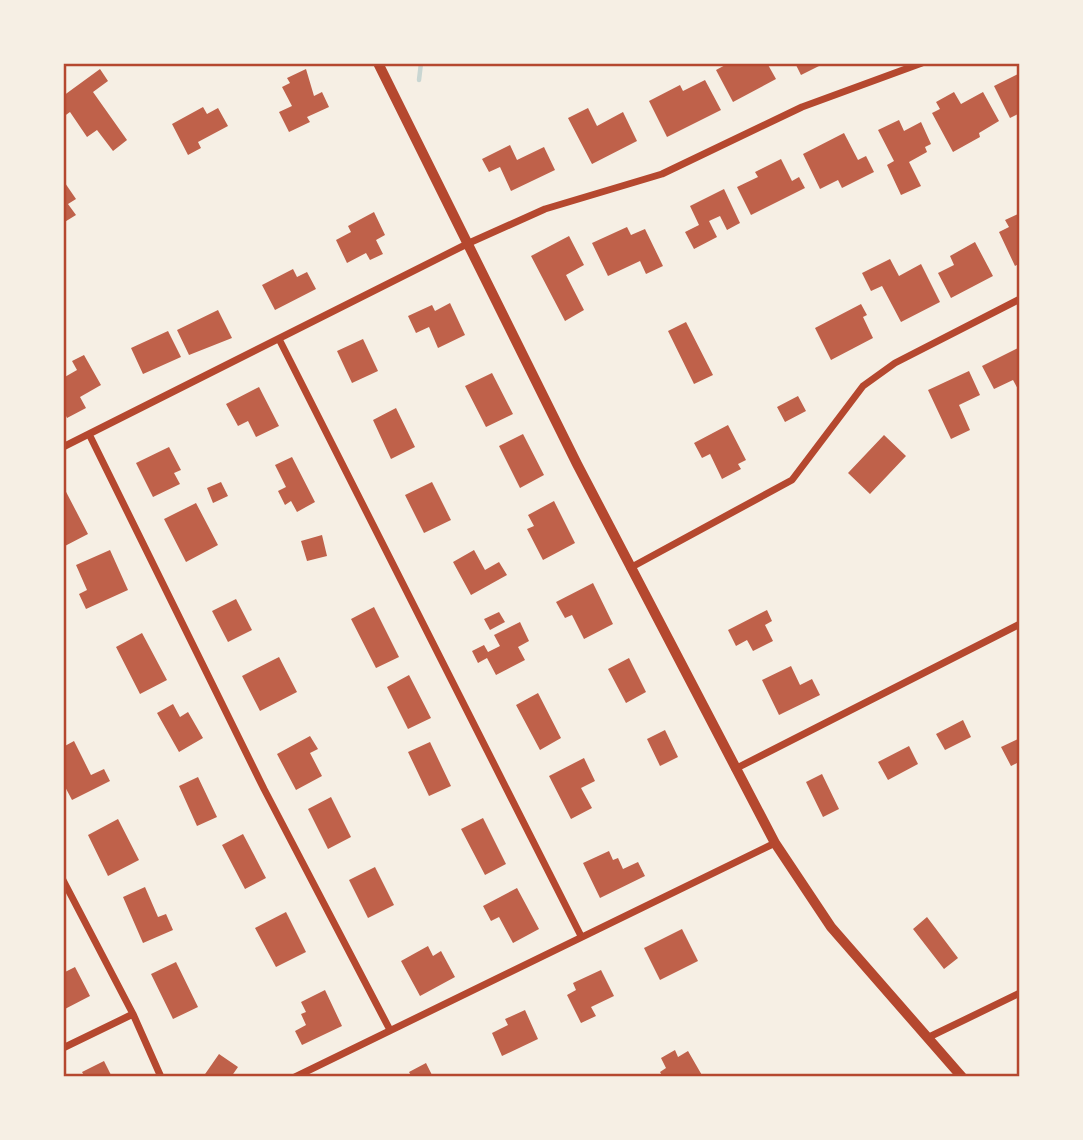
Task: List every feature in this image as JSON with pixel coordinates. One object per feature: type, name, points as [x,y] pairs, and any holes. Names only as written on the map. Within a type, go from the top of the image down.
[{"type":"main road","points":[[378,63],[630,568],[775,843],[831,927],[962,1077]]},
{"type":"street","points":[[63,447],[469,243],[545,209],[662,174],[802,107],[922,63]]},
{"type":"street","points":[[630,568],[792,480],[863,386],[895,363],[1020,299]]},
{"type":"street","points":[[279,339],[581,936]]},
{"type":"street","points":[[89,434],[264,789],[390,1030]]},
{"type":"street","points":[[735,769],[1020,624]]},
{"type":"street","points":[[295,1077],[775,843]]},
{"type":"street","points":[[63,880],[133,1014],[161,1077]]},
{"type":"street","points":[[927,1038],[1020,993]]},
{"type":"street","points":[[63,1048],[133,1014]]},
{"type":"building","points":[[729,63],[767,63],[776,79],[733,102],[716,70]]},
{"type":"building","points":[[795,63],[825,63],[801,75]]},
{"type":"building","points":[[100,69],[108,81],[93,92],[127,140],[113,151],[97,130],[87,137],[70,112],[63,117],[63,96]]},
{"type":"building","points":[[306,69],[314,96],[322,92],[329,107],[307,117],[310,122],[289,132],[279,112],[292,106],[282,87],[290,83],[287,78]]},
{"type":"building","points":[[1020,73],[1020,113],[1010,118],[994,86]]},
{"type":"building","points":[[705,80],[721,110],[667,137],[649,101],[680,85],[683,91]]},
{"type":"building","points":[[954,92],[961,104],[983,92],[999,121],[979,133],[980,137],[953,152],[932,113],[940,109],[936,102]]},
{"type":"building","points":[[203,107],[207,114],[218,108],[228,126],[198,142],[201,148],[188,155],[172,124]]},
{"type":"building","points":[[588,108],[597,126],[623,112],[637,141],[592,164],[568,118]]},
{"type":"building","points":[[899,120],[904,131],[921,122],[931,144],[925,147],[927,152],[909,162],[921,186],[901,195],[887,165],[894,161],[878,130]]},
{"type":"building","points":[[844,133],[858,160],[866,156],[874,172],[842,188],[838,180],[820,189],[803,154]]},
{"type":"building","points":[[510,145],[517,160],[544,147],[555,170],[511,191],[500,167],[489,172],[482,159]]},
{"type":"building","points":[[781,159],[792,181],[799,177],[805,188],[751,215],[737,187],[758,177],[755,172]]},
{"type":"building","points":[[65,183],[76,199],[68,204],[76,215],[63,223]]},
{"type":"building","points":[[724,189],[740,223],[727,230],[720,216],[709,221],[717,237],[694,249],[685,232],[699,225],[690,206]]},
{"type":"building","points":[[374,212],[385,235],[376,240],[383,254],[370,260],[366,253],[347,263],[336,240],[351,232],[348,226]]},
{"type":"building","points":[[1020,213],[1020,263],[1015,266],[999,232],[1009,227],[1005,220]]},
{"type":"building","points":[[627,227],[631,235],[645,229],[663,266],[646,274],[640,261],[608,276],[592,243]]},
{"type":"building","points":[[569,236],[584,265],[566,275],[584,310],[565,321],[531,256]]},
{"type":"building","points":[[975,242],[993,276],[951,298],[938,273],[954,265],[950,256]]},
{"type":"building","points":[[890,259],[899,276],[921,264],[940,302],[901,322],[882,286],[871,291],[862,273]]},
{"type":"building","points":[[293,269],[297,277],[307,272],[316,289],[275,310],[262,285]]},
{"type":"building","points":[[450,303],[465,335],[438,348],[429,327],[416,333],[408,316],[432,305],[435,311]]},
{"type":"building","points":[[861,304],[867,315],[863,317],[873,338],[831,360],[815,328]]},
{"type":"building","points":[[218,310],[232,338],[189,355],[177,330]]},
{"type":"building","points":[[686,322],[713,375],[694,384],[668,331]]},
{"type":"building","points":[[168,331],[181,357],[143,374],[131,348]]},
{"type":"building","points":[[363,339],[378,371],[352,383],[337,351]]},
{"type":"building","points":[[1020,347],[1020,393],[1013,380],[994,389],[982,366]]},
{"type":"building","points":[[84,355],[101,385],[80,397],[86,408],[67,418],[63,410],[63,378],[77,370],[72,361]]},
{"type":"building","points":[[969,371],[980,395],[959,405],[970,430],[951,439],[928,390]]},
{"type":"building","points":[[492,373],[513,414],[486,427],[465,386]]},
{"type":"building","points":[[259,387],[279,426],[256,437],[248,421],[238,426],[226,404]]},
{"type":"building","points":[[798,396],[806,411],[785,422],[777,407]]},
{"type":"building","points":[[396,408],[415,447],[391,459],[373,420]]},
{"type":"building","points":[[728,425],[746,460],[738,464],[741,469],[722,479],[710,454],[702,458],[694,443]]},
{"type":"building","points":[[523,434],[544,475],[520,488],[499,446]]},
{"type":"building","points":[[884,435],[906,456],[870,494],[848,473]]},
{"type":"building","points":[[169,447],[181,470],[174,473],[180,484],[153,497],[136,463]]},
{"type":"building","points":[[292,457],[315,502],[297,512],[291,501],[285,505],[278,491],[286,487],[275,465]]},
{"type":"building","points":[[221,482],[228,496],[213,503],[207,488]]},
{"type":"building","points":[[432,482],[451,520],[424,533],[405,495]]},
{"type":"building","points":[[63,486],[88,534],[63,547]]},
{"type":"building","points":[[554,501],[575,543],[543,560],[527,529],[534,526],[528,515]]},
{"type":"building","points":[[196,503],[218,545],[186,562],[164,519]]},
{"type":"building","points":[[322,535],[327,556],[307,561],[301,541]]},
{"type":"building","points":[[110,550],[128,590],[86,609],[79,594],[87,590],[76,565]]},
{"type":"building","points":[[474,550],[485,570],[499,562],[507,575],[471,595],[453,562]]},
{"type":"building","points":[[593,583],[613,624],[584,639],[572,615],[565,618],[556,602]]},
{"type":"building","points":[[236,599],[252,630],[228,642],[212,611]]},
{"type":"building","points":[[374,607],[399,657],[376,668],[351,619]]},
{"type":"building","points":[[767,610],[772,621],[765,625],[773,641],[753,651],[747,640],[736,646],[728,630]]},
{"type":"building","points":[[499,612],[505,622],[490,630],[484,619]]},
{"type":"building","points":[[520,622],[529,641],[518,647],[525,660],[496,675],[487,658],[478,663],[472,651],[484,645],[488,652],[500,646],[494,635]]},
{"type":"building","points":[[142,633],[167,680],[140,694],[116,647]]},
{"type":"building","points":[[279,657],[297,692],[260,711],[242,676]]},
{"type":"building","points":[[629,658],[646,692],[626,703],[608,669]]},
{"type":"building","points":[[791,666],[800,685],[812,679],[820,695],[779,715],[762,680]]},
{"type":"building","points":[[409,675],[431,718],[408,729],[387,687]]},
{"type":"building","points":[[538,693],[561,738],[540,750],[516,705]]},
{"type":"building","points":[[173,704],[180,717],[188,712],[203,738],[179,752],[157,713]]},
{"type":"building","points":[[963,720],[971,737],[945,750],[936,734]]},
{"type":"building","points":[[665,730],[678,757],[660,766],[647,739]]},
{"type":"building","points":[[310,736],[318,749],[310,753],[322,776],[296,790],[277,754]]},
{"type":"building","points":[[1020,738],[1020,770],[1017,763],[1011,766],[1001,747]]},
{"type":"building","points":[[74,741],[91,775],[104,769],[110,781],[72,800],[63,783],[63,747]]},
{"type":"building","points":[[430,742],[451,786],[429,796],[408,752]]},
{"type":"building","points":[[909,746],[918,764],[888,780],[878,762]]},
{"type":"building","points":[[584,758],[595,781],[581,788],[592,808],[571,819],[549,776]]},
{"type":"building","points":[[822,774],[839,809],[823,817],[806,782]]},
{"type":"building","points":[[198,777],[217,817],[197,826],[179,786]]},
{"type":"building","points":[[331,797],[351,837],[328,849],[308,809]]},
{"type":"building","points":[[483,818],[506,864],[485,875],[461,829]]},
{"type":"building","points":[[118,819],[139,860],[108,876],[88,835]]},
{"type":"building","points":[[243,834],[266,878],[245,889],[222,845]]},
{"type":"building","points":[[609,851],[613,860],[618,858],[623,869],[638,862],[645,876],[600,898],[583,863]]},
{"type":"building","points":[[375,867],[394,905],[368,918],[349,880]]},
{"type":"building","points":[[145,887],[158,917],[166,914],[173,930],[143,943],[123,897]]},
{"type":"building","points":[[517,888],[539,929],[513,943],[499,917],[491,921],[483,906]]},
{"type":"building","points":[[286,912],[306,952],[276,967],[255,928]]},
{"type":"building","points":[[927,917],[958,958],[944,969],[913,929]]},
{"type":"building","points":[[682,929],[698,961],[660,980],[644,948]]},
{"type":"building","points":[[428,946],[433,956],[441,951],[455,977],[420,996],[401,961]]},
{"type":"building","points":[[176,962],[198,1007],[173,1019],[151,974]]},
{"type":"building","points":[[75,967],[90,996],[63,1010],[63,973]]},
{"type":"building","points":[[601,970],[614,996],[591,1007],[596,1016],[581,1023],[567,995],[576,990],[573,983]]},
{"type":"building","points":[[325,990],[342,1026],[302,1045],[295,1031],[306,1025],[301,1014],[306,1012],[301,1002]]},
{"type":"building","points":[[525,1010],[538,1039],[502,1056],[492,1033],[508,1025],[505,1019]]},
{"type":"building","points":[[675,1050],[678,1057],[688,1051],[703,1077],[663,1077],[660,1072],[666,1068],[661,1058]]},
{"type":"building","points":[[219,1054],[238,1067],[231,1077],[203,1077]]},
{"type":"building","points":[[104,1061],[112,1077],[85,1077],[82,1072]]},
{"type":"building","points":[[426,1063],[433,1077],[412,1077],[409,1072]]},
{"type":"waterway","points":[[419,80],[421,63]]}]
